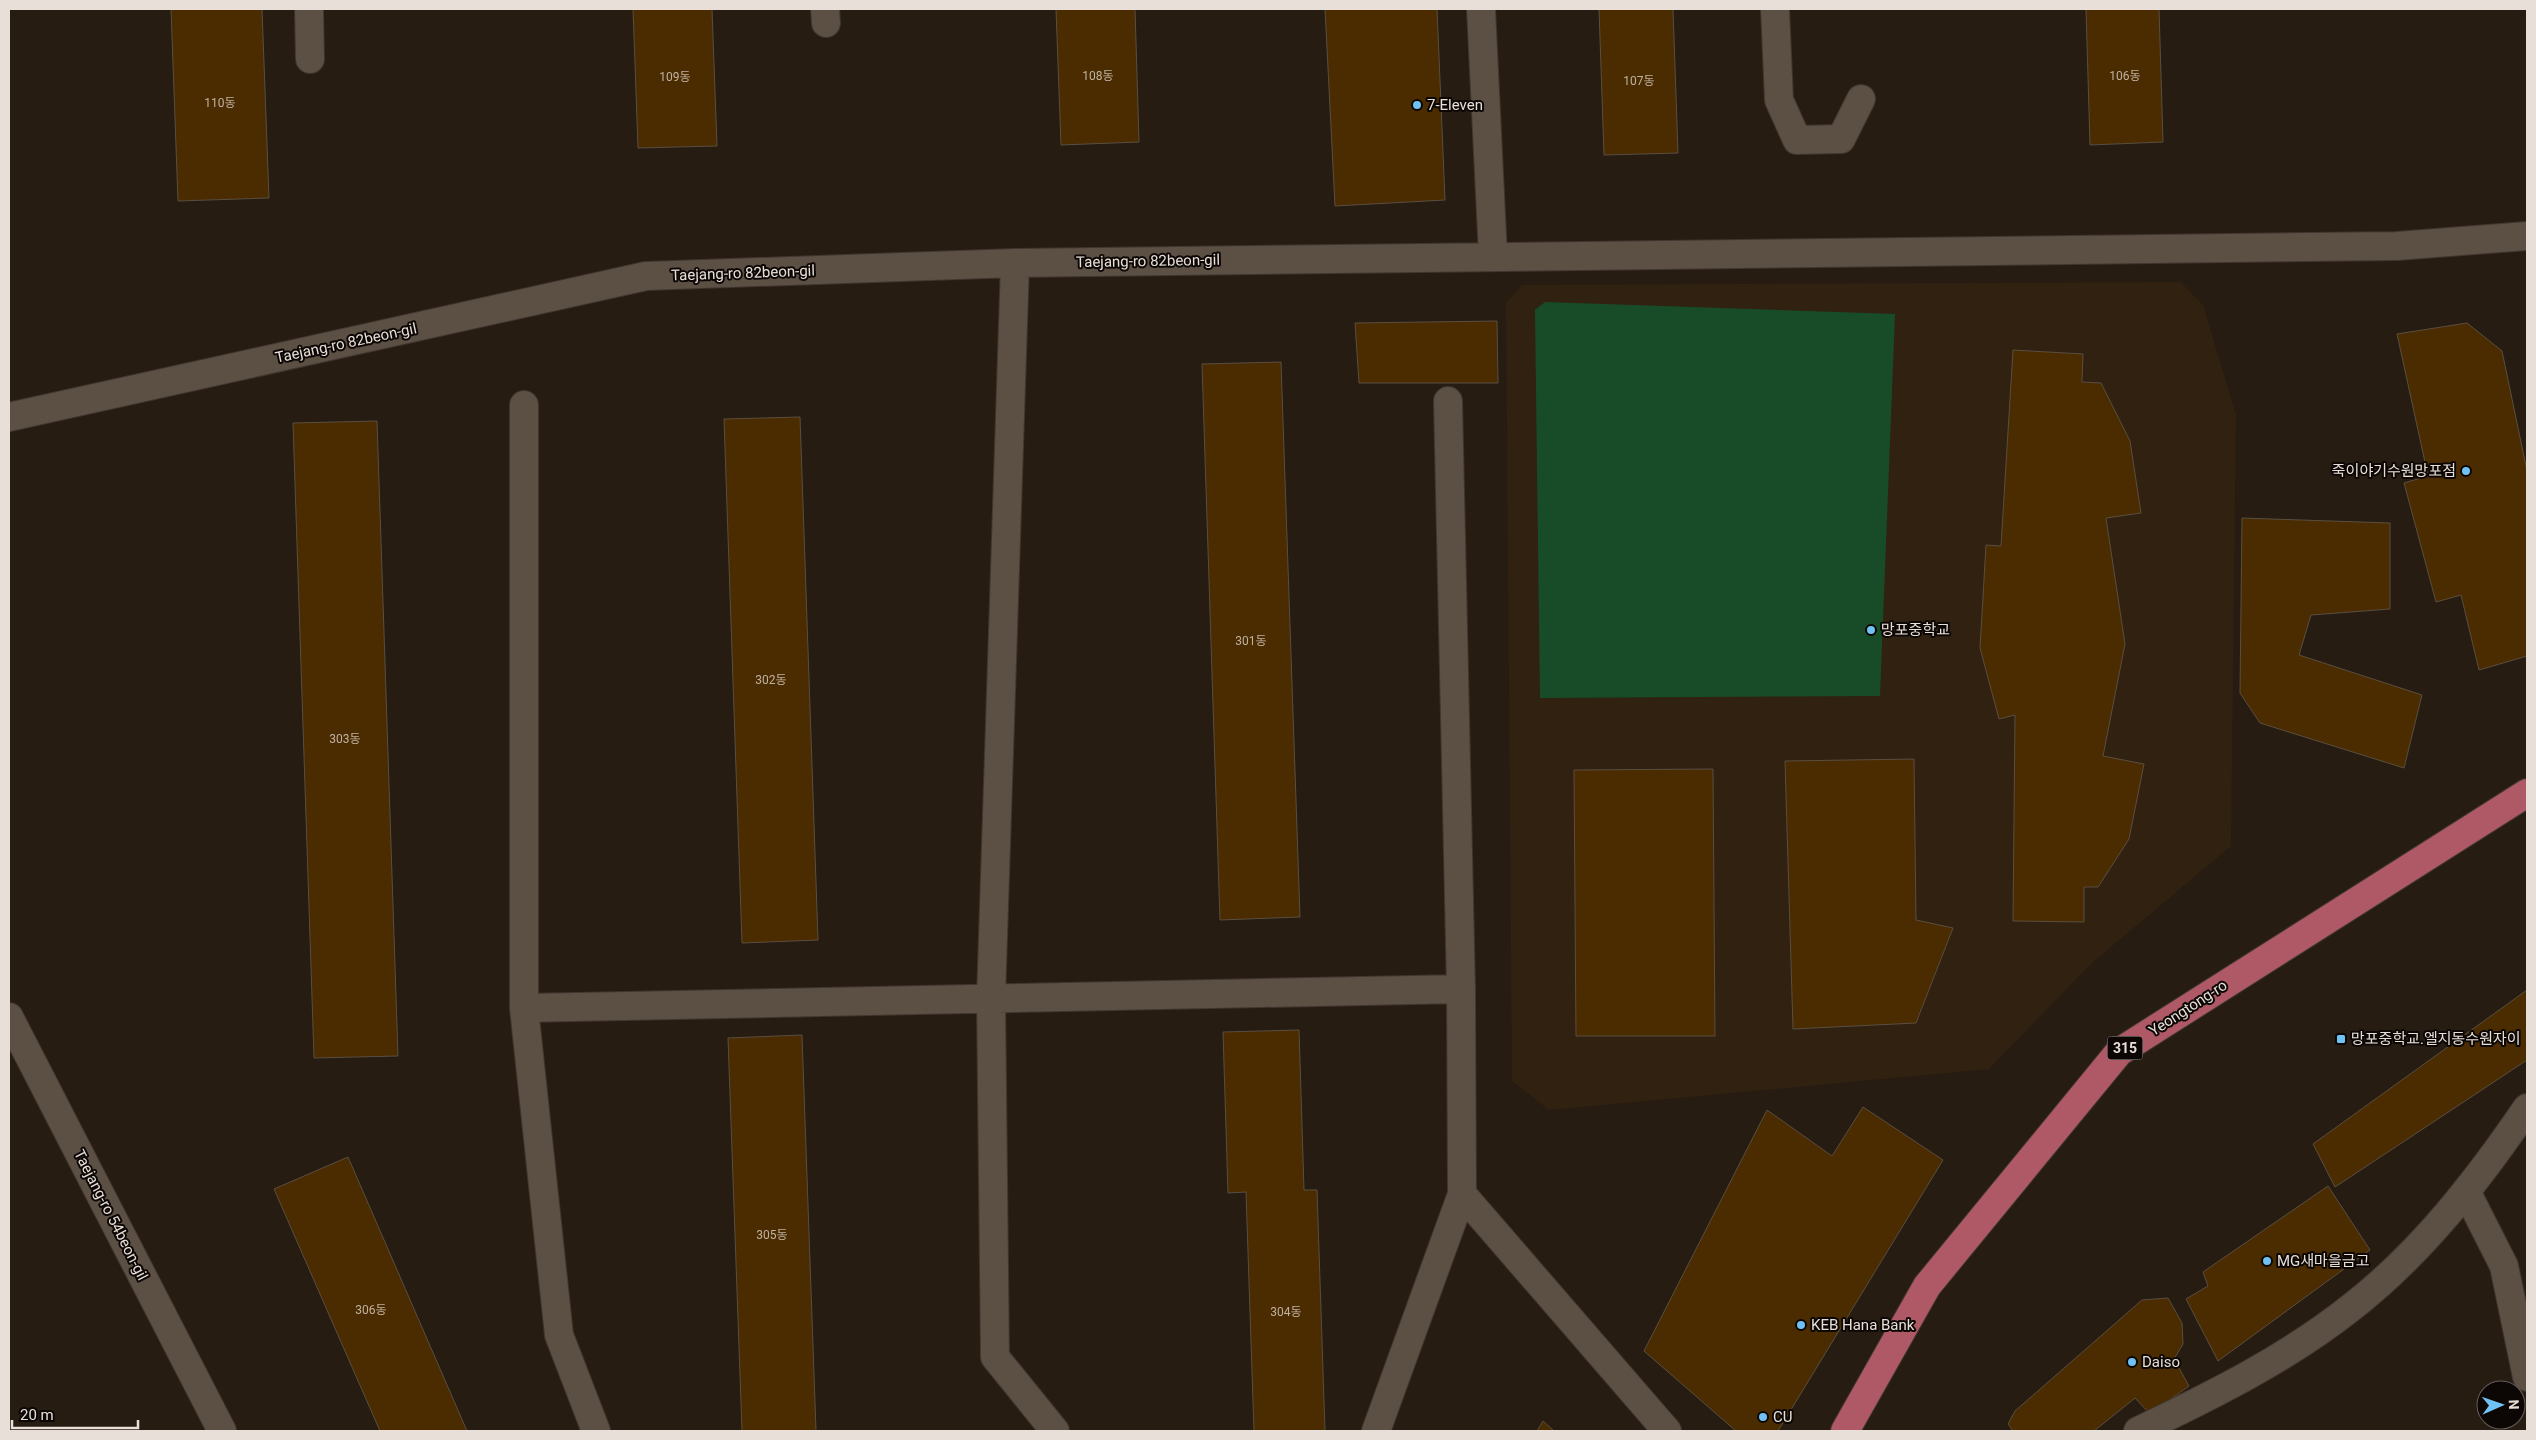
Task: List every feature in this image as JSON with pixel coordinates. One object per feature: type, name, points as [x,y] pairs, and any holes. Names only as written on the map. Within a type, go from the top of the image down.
[{"type":"main road","name":"Yeongtong-ro","points":[[1845,1431],[1927,1286],[2119,1052],[2527,793]]},
{"type":"street","points":[[309,9],[310,60]]},
{"type":"street","points":[[1481,9],[1493,256]]},
{"type":"street","points":[[1775,9],[1779,100],[1797,140],[1841,139],[1861,99]]},
{"type":"street","name":"Taejang-ro 82beon-gil","points":[[9,417],[646,276],[1015,263],[2397,246],[2527,236]]},
{"type":"street","points":[[1015,263],[991,998],[995,1357],[1055,1431]]},
{"type":"street","points":[[1376,1431],[1462,1194],[1461,989],[1448,401]]},
{"type":"street","points":[[524,405],[524,1008],[559,1335],[596,1431]]},
{"type":"street","points":[[524,1008],[1461,989]]},
{"type":"street","name":"Taejang-ro 54beon-gil","points":[[9,1018],[217,1422]]},
{"type":"street","points":[[2138,1431],[2211,1397],[2284,1354],[2354,1306],[2412,1253],[2466,1191],[2527,1108]]},
{"type":"street","points":[[2466,1191],[2504,1266],[2527,1377]]},
{"type":"street","points":[[1462,1194],[1667,1431]]},
{"type":"shaded area","name":"망포중학교","points":[[2181,282],[2203,305],[2236,415],[2231,846],[2091,964],[1989,1069],[1549,1110],[1512,1081],[1506,303],[1522,285]]},
{"type":"green space","points":[[1545,302],[1895,314],[1880,696],[1540,698],[1535,310]]},
{"type":"building","points":[[171,9],[262,9],[269,198],[178,201]]},
{"type":"building","points":[[633,9],[712,9],[717,146],[638,148]]},
{"type":"building","points":[[1056,9],[1135,9],[1139,142],[1061,145]]},
{"type":"building","points":[[1325,9],[1437,9],[1445,200],[1335,206]]},
{"type":"building","points":[[1599,9],[1673,9],[1678,153],[1604,155]]},
{"type":"building","points":[[2086,9],[2159,9],[2163,142],[2090,145]]},
{"type":"building","points":[[1497,321],[1498,383],[1359,383],[1355,323]]},
{"type":"building","points":[[2467,323],[2502,351],[2527,471],[2527,656],[2479,670],[2461,595],[2436,602],[2404,483],[2428,476],[2397,334]]},
{"type":"building","points":[[2013,350],[2083,354],[2082,382],[2101,383],[2130,441],[2141,513],[2106,518],[2125,644],[2103,756],[2144,764],[2129,839],[2098,887],[2084,887],[2084,922],[2013,921],[2015,715],[1999,719],[1980,648],[1986,545],[2001,546]]},
{"type":"building","points":[[1281,362],[1300,917],[1220,920],[1202,364]]},
{"type":"building","points":[[800,417],[818,940],[742,943],[724,419]]},
{"type":"building","points":[[377,421],[398,1056],[314,1058],[293,423]]},
{"type":"building","points":[[2242,518],[2390,523],[2390,609],[2311,615],[2299,655],[2422,695],[2404,768],[2260,723],[2240,693]]},
{"type":"building","points":[[1914,759],[1916,920],[1953,928],[1916,1023],[1793,1029],[1785,761]]},
{"type":"building","points":[[1713,769],[1715,1036],[1576,1036],[1574,770]]},
{"type":"building","points":[[2527,990],[2527,1060],[2335,1187],[2313,1144]]},
{"type":"building","points":[[1299,1030],[1304,1190],[1317,1190],[1325,1431],[1254,1431],[1246,1192],[1228,1193],[1223,1032]]},
{"type":"building","points":[[802,1035],[816,1431],[742,1431],[728,1038]]},
{"type":"building","points":[[1863,1107],[1943,1160],[1778,1431],[1736,1431],[1644,1351],[1767,1110],[1832,1156]]},
{"type":"building","points":[[348,1157],[467,1431],[380,1431],[274,1189]]},
{"type":"building","points":[[2328,1186],[2370,1250],[2218,1361],[2186,1299],[2208,1286],[2203,1272]]},
{"type":"building","points":[[2168,1298],[2182,1323],[2183,1344],[2174,1359],[2189,1386],[2150,1414],[2135,1398],[2094,1431],[2013,1431],[2008,1424],[2015,1411],[2142,1300]]},
{"type":"building","points":[[1543,1421],[1554,1431],[1537,1431]]},
{"type":"place","name":"7-Eleven","points":[[1417,105]]},
{"type":"place","name":"죽이야기수원망포점","points":[[2466,471]]},
{"type":"place","name":"망포중학교","points":[[1871,630]]},
{"type":"place","name":"망포중학교.엘지동수원자이","points":[[2341,1039]]},
{"type":"place","name":"MG새마을금고","points":[[2267,1261]]},
{"type":"place","name":"KEB Hana Bank","points":[[1801,1325]]},
{"type":"place","name":"Daiso","points":[[2132,1362]]},
{"type":"place","name":"CU","points":[[1763,1417]]}]
